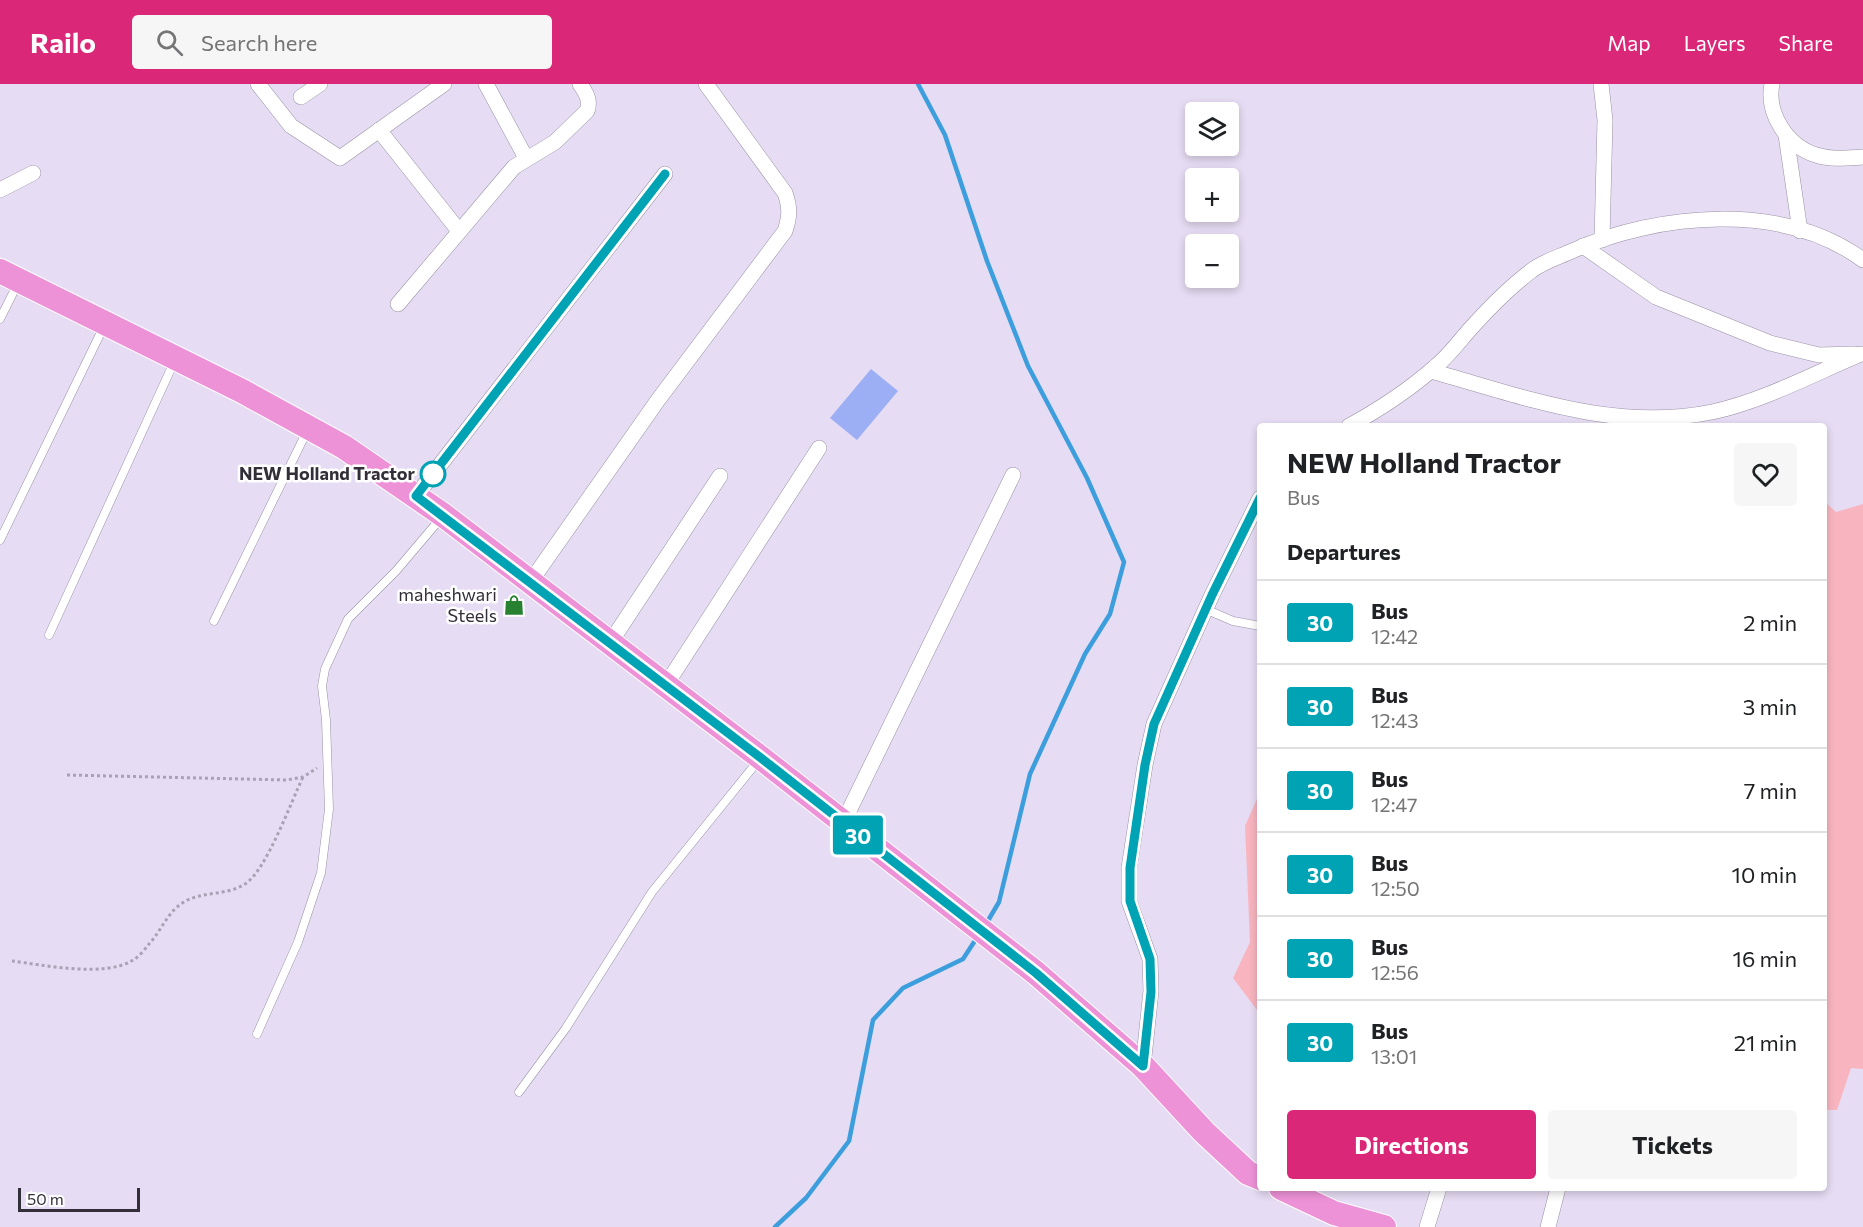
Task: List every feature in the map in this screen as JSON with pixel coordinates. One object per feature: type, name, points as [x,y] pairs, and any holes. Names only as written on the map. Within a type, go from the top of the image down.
[{"type":"highway","points":[[10,276],[243,391],[344,447],[443,515],[761,758],[1036,973],[1143,1066],[1204,1132],[1248,1173],[1257,1177]]},
{"type":"highway","points":[[1287,1191],[1334,1213],[1384,1227]]},
{"type":"street","points":[[258,84],[291,126],[339,158],[444,84]]},
{"type":"street","points":[[302,97],[320,84]]},
{"type":"street","points":[[486,84],[526,158]]},
{"type":"street","points":[[398,304],[514,167],[555,142],[587,111],[590,105],[580,84]]},
{"type":"street","points":[[531,581],[658,400],[785,231],[790,218],[790,207],[785,193],[706,84]]},
{"type":"street","points":[[1601,84],[1605,120],[1602,240]]},
{"type":"street","points":[[1772,84],[1772,110],[1786,135],[1800,231]]},
{"type":"street","points":[[379,129],[459,231]]},
{"type":"street","points":[[1786,135],[1813,154],[1836,159],[1863,157]]},
{"type":"street","points":[[0,190],[33,173]]},
{"type":"street","points":[[416,496],[665,174]]},
{"type":"street","points":[[1355,423],[1388,405],[1431,371],[1486,311],[1533,269],[1583,246],[1634,229],[1700,218],[1760,222],[1800,231],[1846,248],[1863,260]]},
{"type":"street","points":[[1583,246],[1656,297],[1770,343],[1819,355],[1862,354]]},
{"type":"street","points":[[1431,371],[1572,410],[1628,419],[1672,418],[1713,411],[1759,397],[1862,354]]},
{"type":"street","points":[[666,685],[819,448]]},
{"type":"street","points":[[843,823],[1013,475]]},
{"type":"street","points":[[610,643],[720,476]]},
{"type":"street","points":[[1143,1066],[1151,992],[1150,959],[1130,901],[1130,868],[1145,765],[1154,724],[1257,504]]},
{"type":"street","points":[[1426,1227],[1438,1191]]},
{"type":"street","points":[[1548,1227],[1557,1191]]},
{"type":"lane","points":[[0,320],[10,276]]},
{"type":"lane","points":[[0,540],[105,324]]},
{"type":"lane","points":[[49,635],[176,359]]},
{"type":"lane","points":[[214,621],[309,428]]},
{"type":"lane","points":[[256,1034],[298,942],[321,873],[329,809],[326,720],[322,686],[325,669],[348,619],[396,571],[443,515]]},
{"type":"lane","points":[[1206,609],[1233,621],[1257,625]]},
{"type":"lane","points":[[519,1092],[566,1028],[652,892],[761,758]]},
{"type":"path","points":[[67,775],[287,780],[303,777],[313,772],[327,758]]},
{"type":"path","points":[[12,961],[88,969],[116,967],[134,960],[151,942],[164,921],[184,902],[246,884],[261,868],[303,777]]},
{"type":"shaded area","points":[[1827,504],[1836,512],[1863,504],[1863,1069],[1851,1068],[1837,1110],[1827,1110]]},
{"type":"shaded area","points":[[1257,799],[1257,1010],[1233,978],[1250,942],[1245,826]]},
{"type":"building","points":[[871,369],[898,391],[857,440],[830,418]]},
{"type":"waterway","points":[[918,84],[945,135],[987,261],[1028,366],[1087,478],[1124,562],[1110,614],[1085,654],[1030,774],[999,902],[986,924]]},
{"type":"waterway","points":[[775,1227],[806,1198],[849,1141],[873,1020],[903,988],[963,959],[978,936]]},
{"type":"bus line","name":"30","points":[[665,174],[416,496],[531,581],[1036,973],[1143,1066],[1151,992],[1150,959],[1130,901],[1130,868],[1145,765],[1154,724],[1212,595],[1257,504]]},
{"type":"place","name":"NEW Holland Tractor","points":[[433,474]]},
{"type":"place","name":"maheshwari Steels","points":[[514,605]]}]
